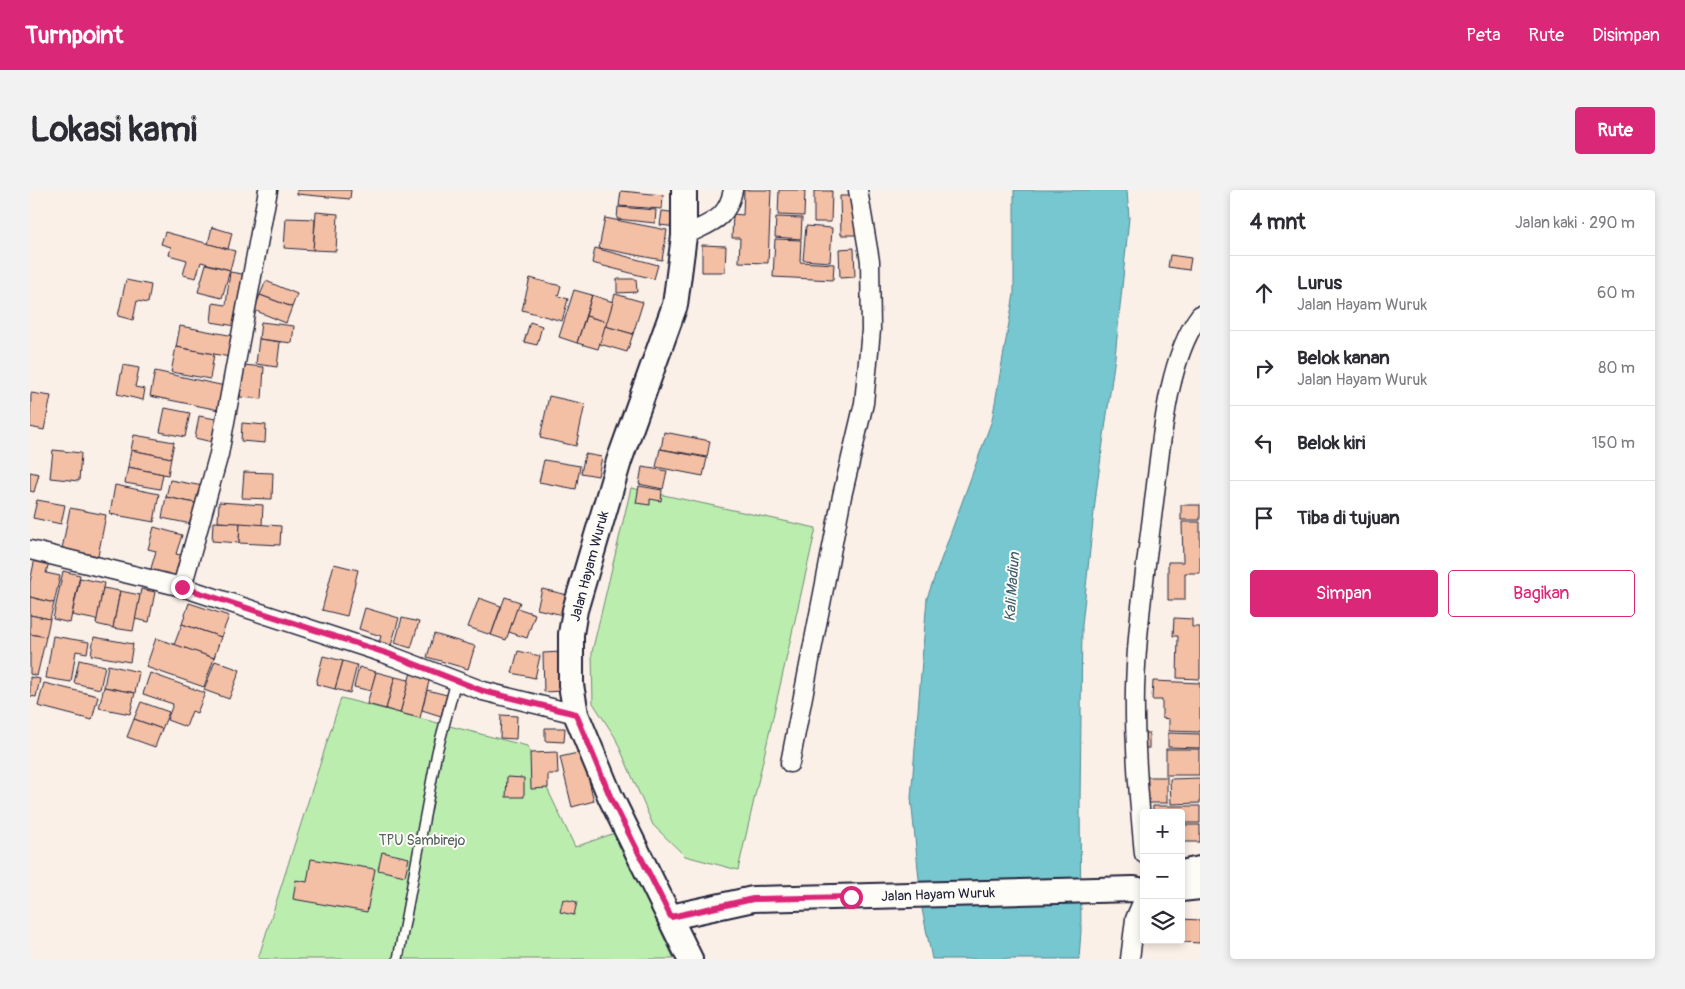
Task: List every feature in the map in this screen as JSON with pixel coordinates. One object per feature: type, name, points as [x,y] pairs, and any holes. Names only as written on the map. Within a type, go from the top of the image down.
[{"type":"main road","name":"Jalan Hayam Wuruk","points":[[684,190],[684,236],[675,305],[619,461],[575,610],[571,634],[571,685],[576,714],[610,796],[671,917],[753,899],[1138,890]]},
{"type":"main road","points":[[1185,872],[1200,869]]},
{"type":"main road","points":[[1185,889],[1200,887]]},
{"type":"main road","points":[[671,917],[690,959]]},
{"type":"street","points":[[182,587],[219,454],[268,190]]},
{"type":"street","points":[[684,236],[721,217],[729,207],[733,190]]},
{"type":"street","points":[[790,763],[842,496],[864,403],[871,330],[870,261],[858,190]]},
{"type":"street","points":[[1142,809],[1135,690],[1138,633],[1160,450],[1176,366],[1183,345],[1200,314]]},
{"type":"street","points":[[30,550],[182,587],[389,654],[483,691],[576,714]]},
{"type":"street","points":[[1130,959],[1138,890]]},
{"type":"lane","points":[[398,959],[437,752],[456,681]]},
{"type":"green space","points":[[631,488],[816,528],[738,870],[685,856],[653,825],[615,737],[593,703],[592,652]]},
{"type":"green space","name":"TPU Sambirejo","points":[[341,698],[527,746],[575,847],[615,833],[674,959],[258,959]]},
{"type":"water","name":"Kali Madiun","points":[[1014,190],[1127,190],[1129,218],[1115,357],[1096,493],[1082,625],[1081,931],[1079,959],[932,959],[922,909],[911,798],[927,598],[992,420],[1014,294]]},
{"type":"building","points":[[297,190],[351,190],[350,199],[297,194]]},
{"type":"building","points":[[744,190],[771,190],[768,263],[739,262],[740,238],[732,238],[733,214],[743,215]]},
{"type":"building","points":[[779,190],[805,190],[804,216],[778,215]]},
{"type":"building","points":[[621,191],[663,195],[662,209],[619,206]]},
{"type":"building","points":[[814,191],[832,191],[831,222],[814,222]]},
{"type":"building","points":[[840,196],[855,196],[856,235],[841,235]]},
{"type":"building","points":[[618,207],[656,210],[655,223],[617,219]]},
{"type":"building","points":[[662,211],[678,213],[676,227],[660,225]]},
{"type":"building","points":[[316,212],[338,214],[336,251],[313,250]]},
{"type":"building","points":[[776,217],[802,218],[801,239],[775,237]]},
{"type":"building","points":[[286,218],[315,219],[313,250],[284,248]]},
{"type":"building","points":[[605,218],[667,230],[662,260],[599,248]]},
{"type":"building","points":[[806,226],[832,228],[830,262],[803,260]]},
{"type":"building","points":[[212,227],[232,233],[228,249],[208,244]]},
{"type":"building","points":[[165,232],[235,251],[230,270],[201,262],[196,278],[183,275],[187,260],[169,255],[171,247],[161,244]]},
{"type":"building","points":[[775,239],[801,240],[800,262],[834,264],[833,280],[773,277]]},
{"type":"building","points":[[702,245],[726,246],[725,272],[702,272]]},
{"type":"building","points":[[595,248],[658,265],[654,279],[592,263]]},
{"type":"building","points":[[854,248],[855,277],[840,278],[839,249]]},
{"type":"building","points":[[1170,255],[1191,258],[1189,270],[1168,267]]},
{"type":"building","points":[[206,264],[230,270],[222,298],[198,292]]},
{"type":"building","points":[[230,272],[248,275],[242,327],[211,322],[213,303],[226,305]]},
{"type":"building","points":[[530,278],[561,286],[558,296],[568,299],[562,321],[522,310]]},
{"type":"building","points":[[617,279],[636,279],[637,292],[617,293]]},
{"type":"building","points":[[126,280],[151,285],[148,303],[137,301],[133,320],[118,316]]},
{"type":"building","points":[[266,281],[297,294],[292,307],[260,295]]},
{"type":"building","points":[[574,290],[592,295],[577,343],[559,337]]},
{"type":"building","points":[[615,294],[643,302],[633,334],[605,326]]},
{"type":"building","points":[[260,295],[292,307],[286,323],[254,310]]},
{"type":"building","points":[[592,295],[613,302],[607,322],[586,316]]},
{"type":"building","points":[[586,316],[607,322],[598,349],[577,343]]},
{"type":"building","points":[[261,322],[294,326],[292,343],[259,339]]},
{"type":"building","points":[[530,322],[542,326],[537,345],[524,342]]},
{"type":"building","points":[[180,326],[234,336],[230,357],[176,347]]},
{"type":"building","points":[[605,326],[633,334],[627,352],[600,344]]},
{"type":"building","points":[[259,339],[280,342],[277,367],[256,364]]},
{"type":"building","points":[[176,347],[214,354],[210,379],[171,372]]},
{"type":"building","points":[[123,365],[139,368],[135,387],[145,389],[143,400],[117,394]]},
{"type":"building","points":[[243,365],[264,367],[262,399],[240,397]]},
{"type":"building","points":[[155,371],[225,386],[219,410],[150,396]]},
{"type":"building","points":[[31,393],[51,396],[44,430],[30,427]]},
{"type":"building","points":[[549,396],[585,404],[576,446],[540,438]]},
{"type":"building","points":[[165,408],[190,413],[185,437],[160,432]]},
{"type":"building","points":[[199,416],[216,419],[212,442],[195,438]]},
{"type":"building","points":[[242,423],[266,425],[265,443],[241,441]]},
{"type":"building","points":[[664,432],[710,441],[707,457],[661,449]]},
{"type":"building","points":[[134,435],[174,442],[171,458],[131,450]]},
{"type":"building","points":[[660,449],[707,458],[703,476],[656,467]]},
{"type":"building","points":[[53,450],[81,453],[79,481],[50,478]]},
{"type":"building","points":[[131,450],[171,458],[168,475],[128,467]]},
{"type":"building","points":[[585,454],[602,457],[598,476],[581,473]]},
{"type":"building","points":[[544,460],[580,466],[576,489],[539,482]]},
{"type":"building","points":[[128,467],[163,474],[160,489],[125,483]]},
{"type":"building","points":[[642,467],[667,471],[663,489],[639,484]]},
{"type":"building","points":[[30,472],[39,474],[34,492],[30,491]]},
{"type":"building","points":[[244,472],[273,473],[272,499],[242,498]]},
{"type":"building","points":[[170,480],[203,486],[200,504],[166,497]]},
{"type":"building","points":[[115,485],[159,494],[154,522],[110,514]]},
{"type":"building","points":[[639,486],[662,490],[661,501],[650,499],[650,505],[636,503]]},
{"type":"building","points":[[166,497],[200,504],[196,525],[162,518]]},
{"type":"building","points":[[37,500],[65,505],[61,524],[33,518]]},
{"type":"building","points":[[219,502],[263,505],[262,525],[218,522]]},
{"type":"building","points":[[1181,505],[1200,505],[1200,520],[1181,520]]},
{"type":"building","points":[[70,508],[106,515],[98,556],[62,549]]},
{"type":"building","points":[[213,522],[240,523],[239,543],[212,541]]},
{"type":"building","points":[[1182,522],[1200,522],[1200,573],[1185,573],[1185,600],[1168,600],[1168,562],[1183,562]]},
{"type":"building","points":[[240,523],[281,526],[280,545],[239,543]]},
{"type":"building","points":[[154,527],[182,535],[176,554],[181,555],[174,579],[150,572],[156,551],[148,549]]},
{"type":"building","points":[[35,558],[49,562],[46,573],[60,576],[54,603],[30,597],[30,582]]},
{"type":"building","points":[[334,564],[358,570],[347,616],[322,610]]},
{"type":"building","points":[[63,571],[80,575],[70,623],[53,619]]},
{"type":"building","points":[[80,578],[104,583],[97,620],[72,615]]},
{"type":"building","points":[[103,588],[120,591],[113,628],[96,624]]},
{"type":"building","points":[[141,589],[155,592],[149,622],[135,619]]},
{"type":"building","points":[[542,589],[568,595],[563,615],[537,609]]},
{"type":"building","points":[[120,591],[140,595],[133,631],[113,628]]},
{"type":"building","points":[[30,597],[54,603],[50,619],[30,615]]},
{"type":"building","points":[[505,597],[520,602],[506,640],[491,635]]},
{"type":"building","points":[[479,598],[501,606],[491,635],[468,627]]},
{"type":"building","points":[[189,603],[229,616],[221,637],[182,624]]},
{"type":"building","points":[[365,608],[399,618],[390,649],[378,646],[381,636],[359,629]]},
{"type":"building","points":[[517,608],[535,614],[527,638],[509,632]]},
{"type":"building","points":[[30,615],[50,619],[46,637],[30,634]]},
{"type":"building","points":[[402,618],[419,622],[411,648],[395,643]]},
{"type":"building","points":[[1174,618],[1192,619],[1192,627],[1200,627],[1200,679],[1177,678],[1178,636],[1173,636]]},
{"type":"building","points":[[182,624],[221,637],[214,658],[174,645]]},
{"type":"building","points":[[30,634],[46,637],[37,676],[30,674]]},
{"type":"building","points":[[434,634],[475,646],[468,669],[427,657]]},
{"type":"building","points":[[53,636],[89,642],[87,653],[76,651],[71,682],[46,678]]},
{"type":"building","points":[[94,637],[133,644],[130,662],[91,655]]},
{"type":"building","points":[[156,638],[214,658],[204,687],[146,667]]},
{"type":"building","points":[[518,651],[540,656],[535,678],[512,673]]},
{"type":"building","points":[[561,652],[562,691],[544,692],[543,653]]},
{"type":"building","points":[[323,656],[343,661],[335,689],[316,684]]},
{"type":"building","points":[[79,660],[105,666],[100,689],[74,683]]},
{"type":"building","points":[[215,661],[240,670],[229,699],[204,690]]},
{"type":"building","points":[[343,661],[357,665],[350,693],[335,689]]},
{"type":"building","points":[[108,665],[139,672],[135,693],[104,687]]},
{"type":"building","points":[[359,667],[376,672],[371,691],[354,687]]},
{"type":"building","points":[[376,672],[395,677],[386,709],[367,704]]},
{"type":"building","points":[[411,672],[430,677],[420,718],[400,713]]},
{"type":"building","points":[[150,673],[205,693],[197,713],[192,711],[186,727],[167,720],[173,704],[143,694]]},
{"type":"building","points":[[30,677],[40,679],[36,697],[30,696]]},
{"type":"building","points":[[395,677],[409,680],[400,713],[386,709]]},
{"type":"building","points":[[1153,681],[1200,683],[1200,732],[1169,731],[1169,719],[1162,718],[1162,700],[1152,700]]},
{"type":"building","points":[[44,683],[98,696],[92,720],[38,706]]},
{"type":"building","points":[[104,687],[135,693],[130,714],[99,708]]},
{"type":"building","points":[[427,690],[447,695],[441,716],[422,710]]},
{"type":"building","points":[[141,702],[169,712],[162,729],[134,719]]},
{"type":"building","points":[[501,715],[517,716],[516,739],[500,738]]},
{"type":"building","points":[[134,719],[162,729],[155,747],[127,737]]},
{"type":"building","points":[[545,728],[565,728],[564,742],[545,741]]},
{"type":"building","points":[[1140,733],[1149,733],[1149,748],[1140,748]]},
{"type":"building","points":[[1168,733],[1200,734],[1200,748],[1168,747]]},
{"type":"building","points":[[1166,749],[1199,749],[1199,775],[1166,775]]},
{"type":"building","points":[[557,752],[558,774],[548,774],[548,788],[531,789],[530,753]]},
{"type":"building","points":[[582,752],[594,801],[572,807],[560,757]]},
{"type":"building","points":[[507,777],[524,778],[524,797],[506,797]]},
{"type":"building","points":[[1140,777],[1167,777],[1167,803],[1140,803]]},
{"type":"building","points":[[1200,778],[1200,803],[1171,804],[1170,779]]},
{"type":"building","points":[[1153,806],[1200,806],[1200,823],[1185,823],[1185,809],[1153,809]]},
{"type":"building","points":[[1185,825],[1200,825],[1200,842],[1185,842]]},
{"type":"building","points":[[382,852],[409,858],[405,876],[378,870]]},
{"type":"building","points":[[311,859],[375,869],[367,912],[293,899],[296,880],[307,882]]},
{"type":"building","points":[[563,899],[577,902],[574,915],[560,912]]},
{"type":"building","points":[[1185,919],[1200,920],[1200,943],[1185,942]]},
{"type":"route","points":[[182,587],[389,654],[483,691],[576,714],[610,796],[671,917],[753,899],[851,897]]}]
